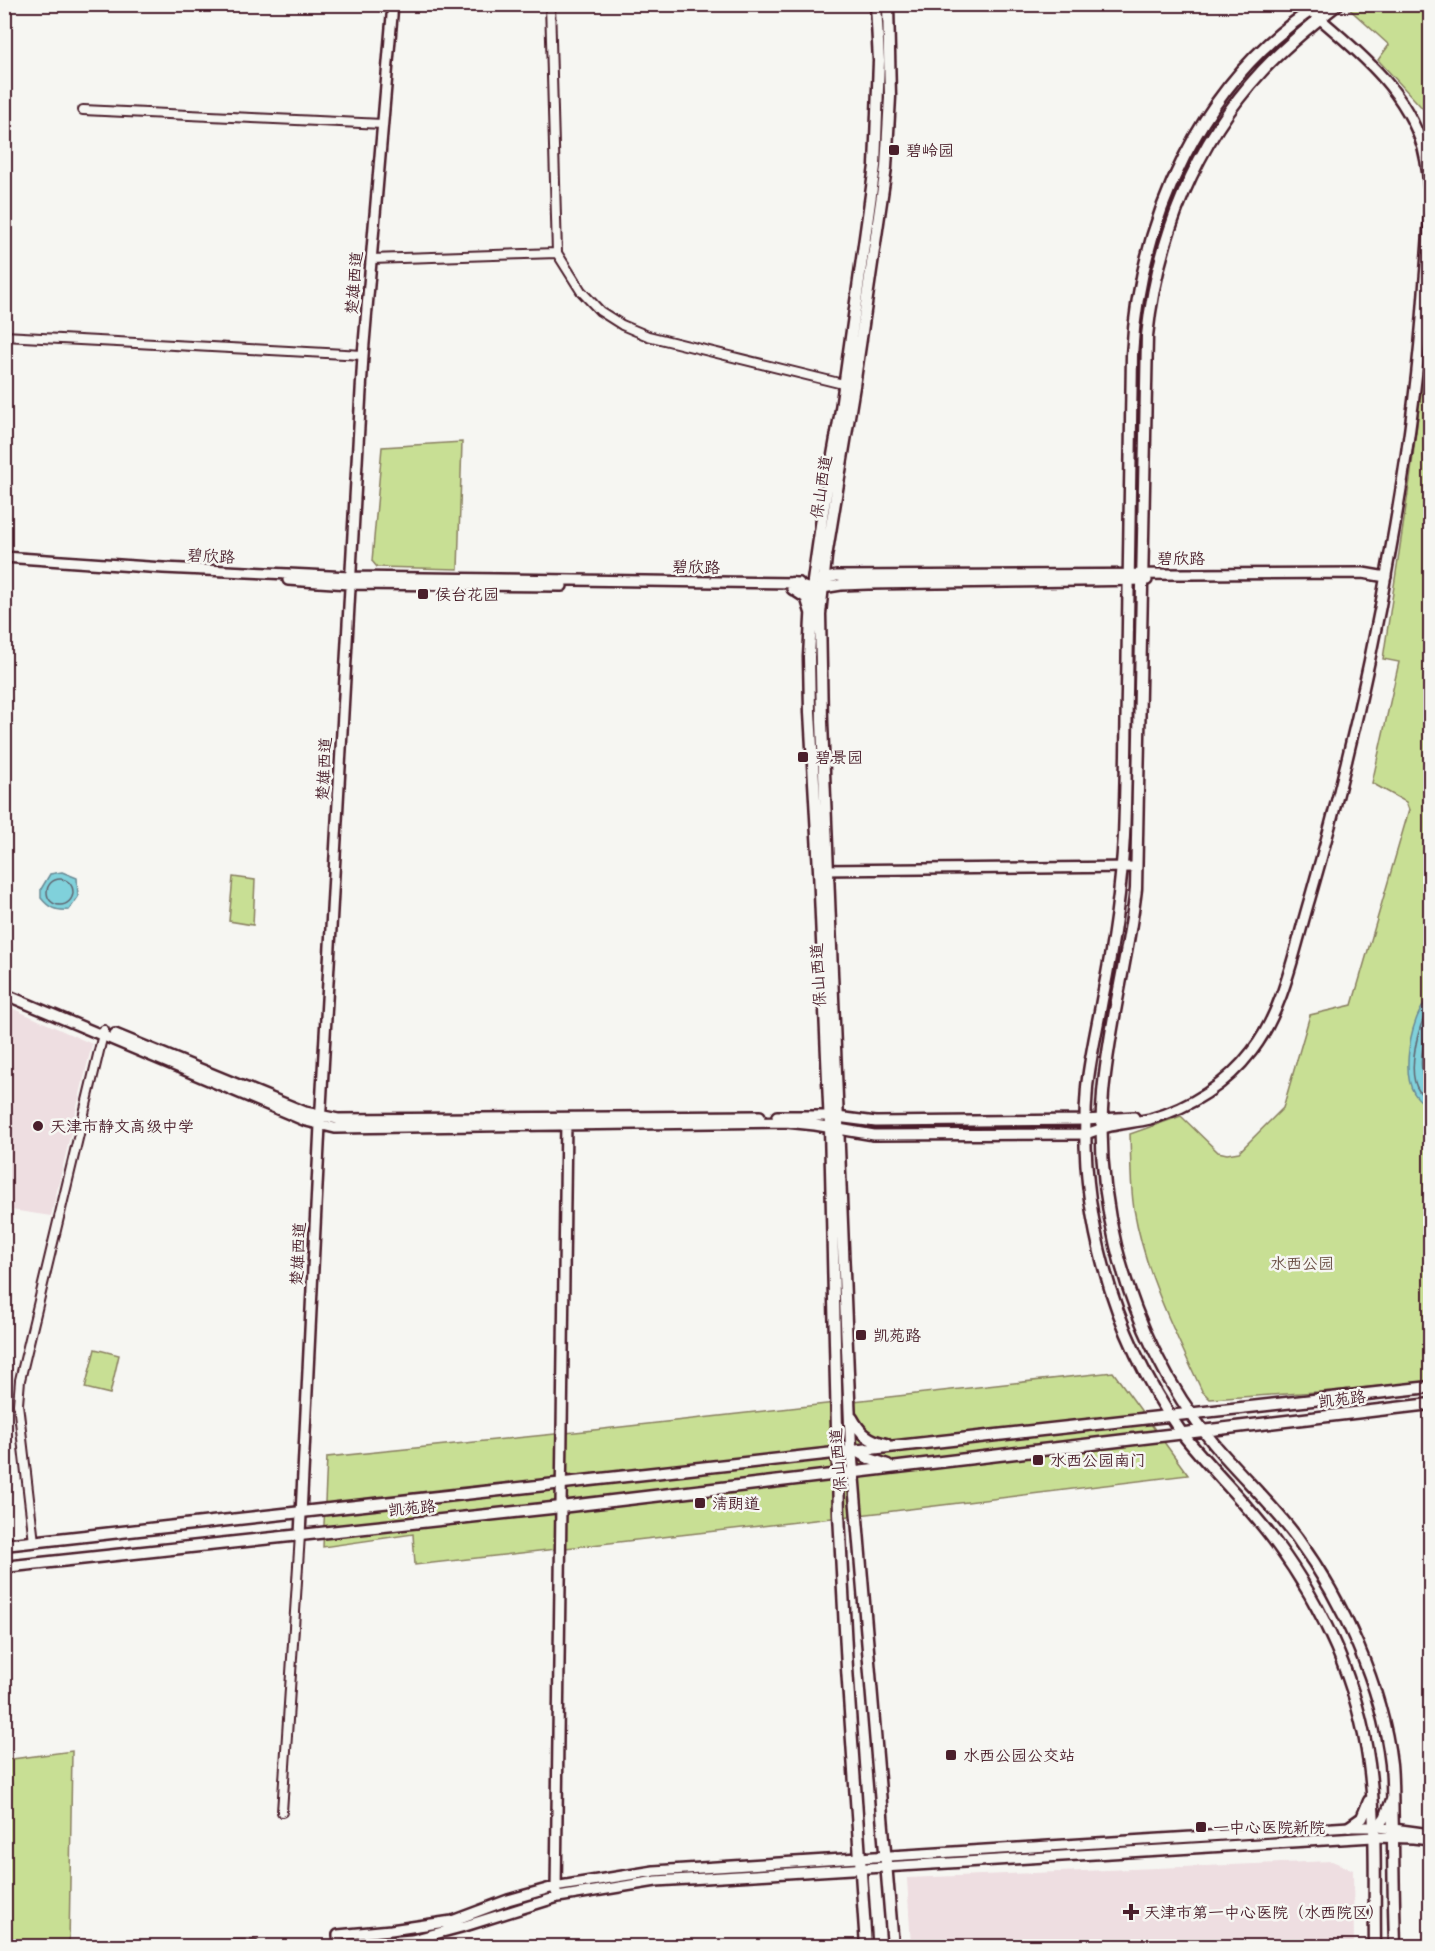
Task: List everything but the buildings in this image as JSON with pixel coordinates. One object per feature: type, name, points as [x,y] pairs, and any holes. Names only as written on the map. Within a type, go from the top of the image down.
[{"type":"main road","name":"保山西道","points":[[849,385],[875,166],[879,61],[876,4]]},
{"type":"main road","name":"保山西道","points":[[888,4],[890,97],[886,168],[821,556],[809,585],[818,602],[816,614],[824,870],[852,1449],[893,1947]]},
{"type":"main road","points":[[1321,4],[1306,10],[1268,45],[1225,92],[1201,128],[1182,161],[1154,229],[1141,278],[1134,328],[1122,867],[1114,937],[1092,1053],[1085,1120],[1086,1158],[1092,1217],[1110,1291],[1124,1327],[1169,1415],[1203,1460],[1275,1541],[1314,1600],[1337,1649],[1357,1708],[1369,1761],[1374,1831],[1375,1947]]},
{"type":"main road","points":[[1338,4],[1262,72],[1246,89],[1217,129],[1186,187],[1165,244],[1154,289],[1147,336],[1136,867],[1132,921],[1107,1063],[1102,1124],[1105,1185],[1109,1212],[1133,1305],[1148,1338],[1202,1430],[1252,1484],[1297,1538],[1335,1598],[1353,1634],[1386,1735],[1393,1792],[1395,1947]]},
{"type":"main road","points":[[809,585],[808,574],[821,556]]},
{"type":"main road","name":"保山西道","points":[[835,1122],[837,1452],[847,1668],[867,1947]]},
{"type":"main road","name":"凯苑路","points":[[4,1545],[561,1485],[852,1449],[1431,1387]]},
{"type":"main road","name":"凯苑路","points":[[4,1567],[561,1507],[1147,1437],[1182,1430],[1202,1430],[1431,1404]]},
{"type":"main road","points":[[850,1412],[857,1427],[864,1435],[874,1441],[895,1445]]},
{"type":"main road","points":[[836,1413],[841,1434],[852,1449],[876,1462],[896,1466]]},
{"type":"main road","points":[[1136,1419],[1199,1435],[1216,1447]]},
{"type":"main road","points":[[1147,1437],[1164,1438],[1180,1443],[1203,1460]]},
{"type":"main road","points":[[1349,1827],[1362,1818],[1371,1792]]},
{"type":"street","name":"楚雄西道","points":[[300,1535],[349,581],[363,355],[393,4]]},
{"type":"street","points":[[550,4],[557,253],[580,291],[600,311],[622,326],[648,336],[849,385]]},
{"type":"street","points":[[4,994],[305,1112],[320,1121],[338,1119],[835,1122],[1085,1120],[1102,1124],[1159,1116],[1193,1102],[1222,1081],[1254,1049],[1270,1022],[1295,950],[1337,806],[1367,681],[1384,579],[1417,344],[1425,211],[1424,170],[1414,135],[1390,92],[1370,69],[1318,20],[1296,4]]},
{"type":"street","points":[[83,110],[383,124]]},
{"type":"street","points":[[371,259],[557,253]]},
{"type":"street","points":[[4,336],[363,355]]},
{"type":"street","name":"碧欣路","points":[[4,558],[349,581]]},
{"type":"street","name":"碧欣路","points":[[4,564],[349,581],[809,585],[836,576],[1363,577],[1384,579]]},
{"type":"street","points":[[809,585],[806,598],[816,614]]},
{"type":"street","points":[[824,870],[1136,867]]},
{"type":"street","points":[[4,988],[104,1033]]},
{"type":"street","points":[[34,1542],[18,1404],[20,1380],[104,1033]]},
{"type":"street","points":[[556,1892],[566,1121]]},
{"type":"street","points":[[835,1122],[874,1135],[1086,1134],[1102,1124]]},
{"type":"street","points":[[282,1812],[300,1535]]},
{"type":"street","points":[[887,1861],[1352,1839],[1374,1831],[1385,1817],[1393,1792]]},
{"type":"street","points":[[556,1892],[465,1926],[412,1940],[339,1946],[338,1935],[452,1922],[508,1900],[654,1871],[860,1863],[1349,1827],[1431,1840]]},
{"type":"street","points":[[1393,1833],[1431,1834]]},
{"type":"street","points":[[208,1947],[254,1945]]},
{"type":"shaded area","name":"天津市静文高级中学","points":[[5,1005],[92,1044],[51,1216],[5,1209]]},
{"type":"shaded area","name":"天津市第一中心医院（水西院区）","points":[[1332,1861],[1353,1870],[1354,1946],[911,1946],[907,1878]]},
{"type":"green space","points":[[1345,5],[1430,5],[1430,126],[1427,113],[1378,60],[1389,45]]},
{"type":"green space","name":"水西公园","points":[[1430,319],[1430,1381],[1332,1391],[1210,1399],[1202,1391],[1182,1347],[1145,1256],[1134,1209],[1130,1134],[1181,1116],[1218,1152],[1227,1154],[1239,1152],[1283,1108],[1310,1015],[1352,1005],[1409,810],[1406,802],[1372,783],[1399,662],[1383,659],[1410,480]]},
{"type":"green space","points":[[462,442],[458,569],[377,567],[372,561],[382,447]]},
{"type":"green space","points":[[233,877],[255,880],[253,925],[229,921]]},
{"type":"green space","points":[[95,1349],[119,1355],[110,1394],[85,1388]]},
{"type":"green space","points":[[1113,1372],[1188,1475],[415,1565],[413,1534],[323,1547],[327,1457],[585,1431]]},
{"type":"green space","points":[[72,1751],[69,1946],[5,1946],[5,1760]]},
{"type":"water","points":[[62,872],[77,878],[78,897],[69,910],[53,908],[41,898],[41,889],[50,874]]},
{"type":"water","points":[[1430,991],[1430,1109],[1414,1093],[1408,1067],[1413,1028]]},
{"type":"place","name":"碧岭园","points":[[894,150]]},
{"type":"place","name":"侯台花园","points":[[423,594]]},
{"type":"place","name":"碧景园","points":[[803,757]]},
{"type":"place","name":"天津市静文高级中学","points":[[38,1126]]},
{"type":"place","name":"凯苑路","points":[[861,1335]]},
{"type":"place","name":"水西公园南门","points":[[1038,1460]]},
{"type":"place","name":"清朗道","points":[[700,1503]]},
{"type":"place","name":"水西公园公交站","points":[[951,1755]]},
{"type":"place","name":"一中心医院新院","points":[[1201,1827]]},
{"type":"place","name":"天津市第一中心医院（水西院区）","points":[[1131,1912]]}]
